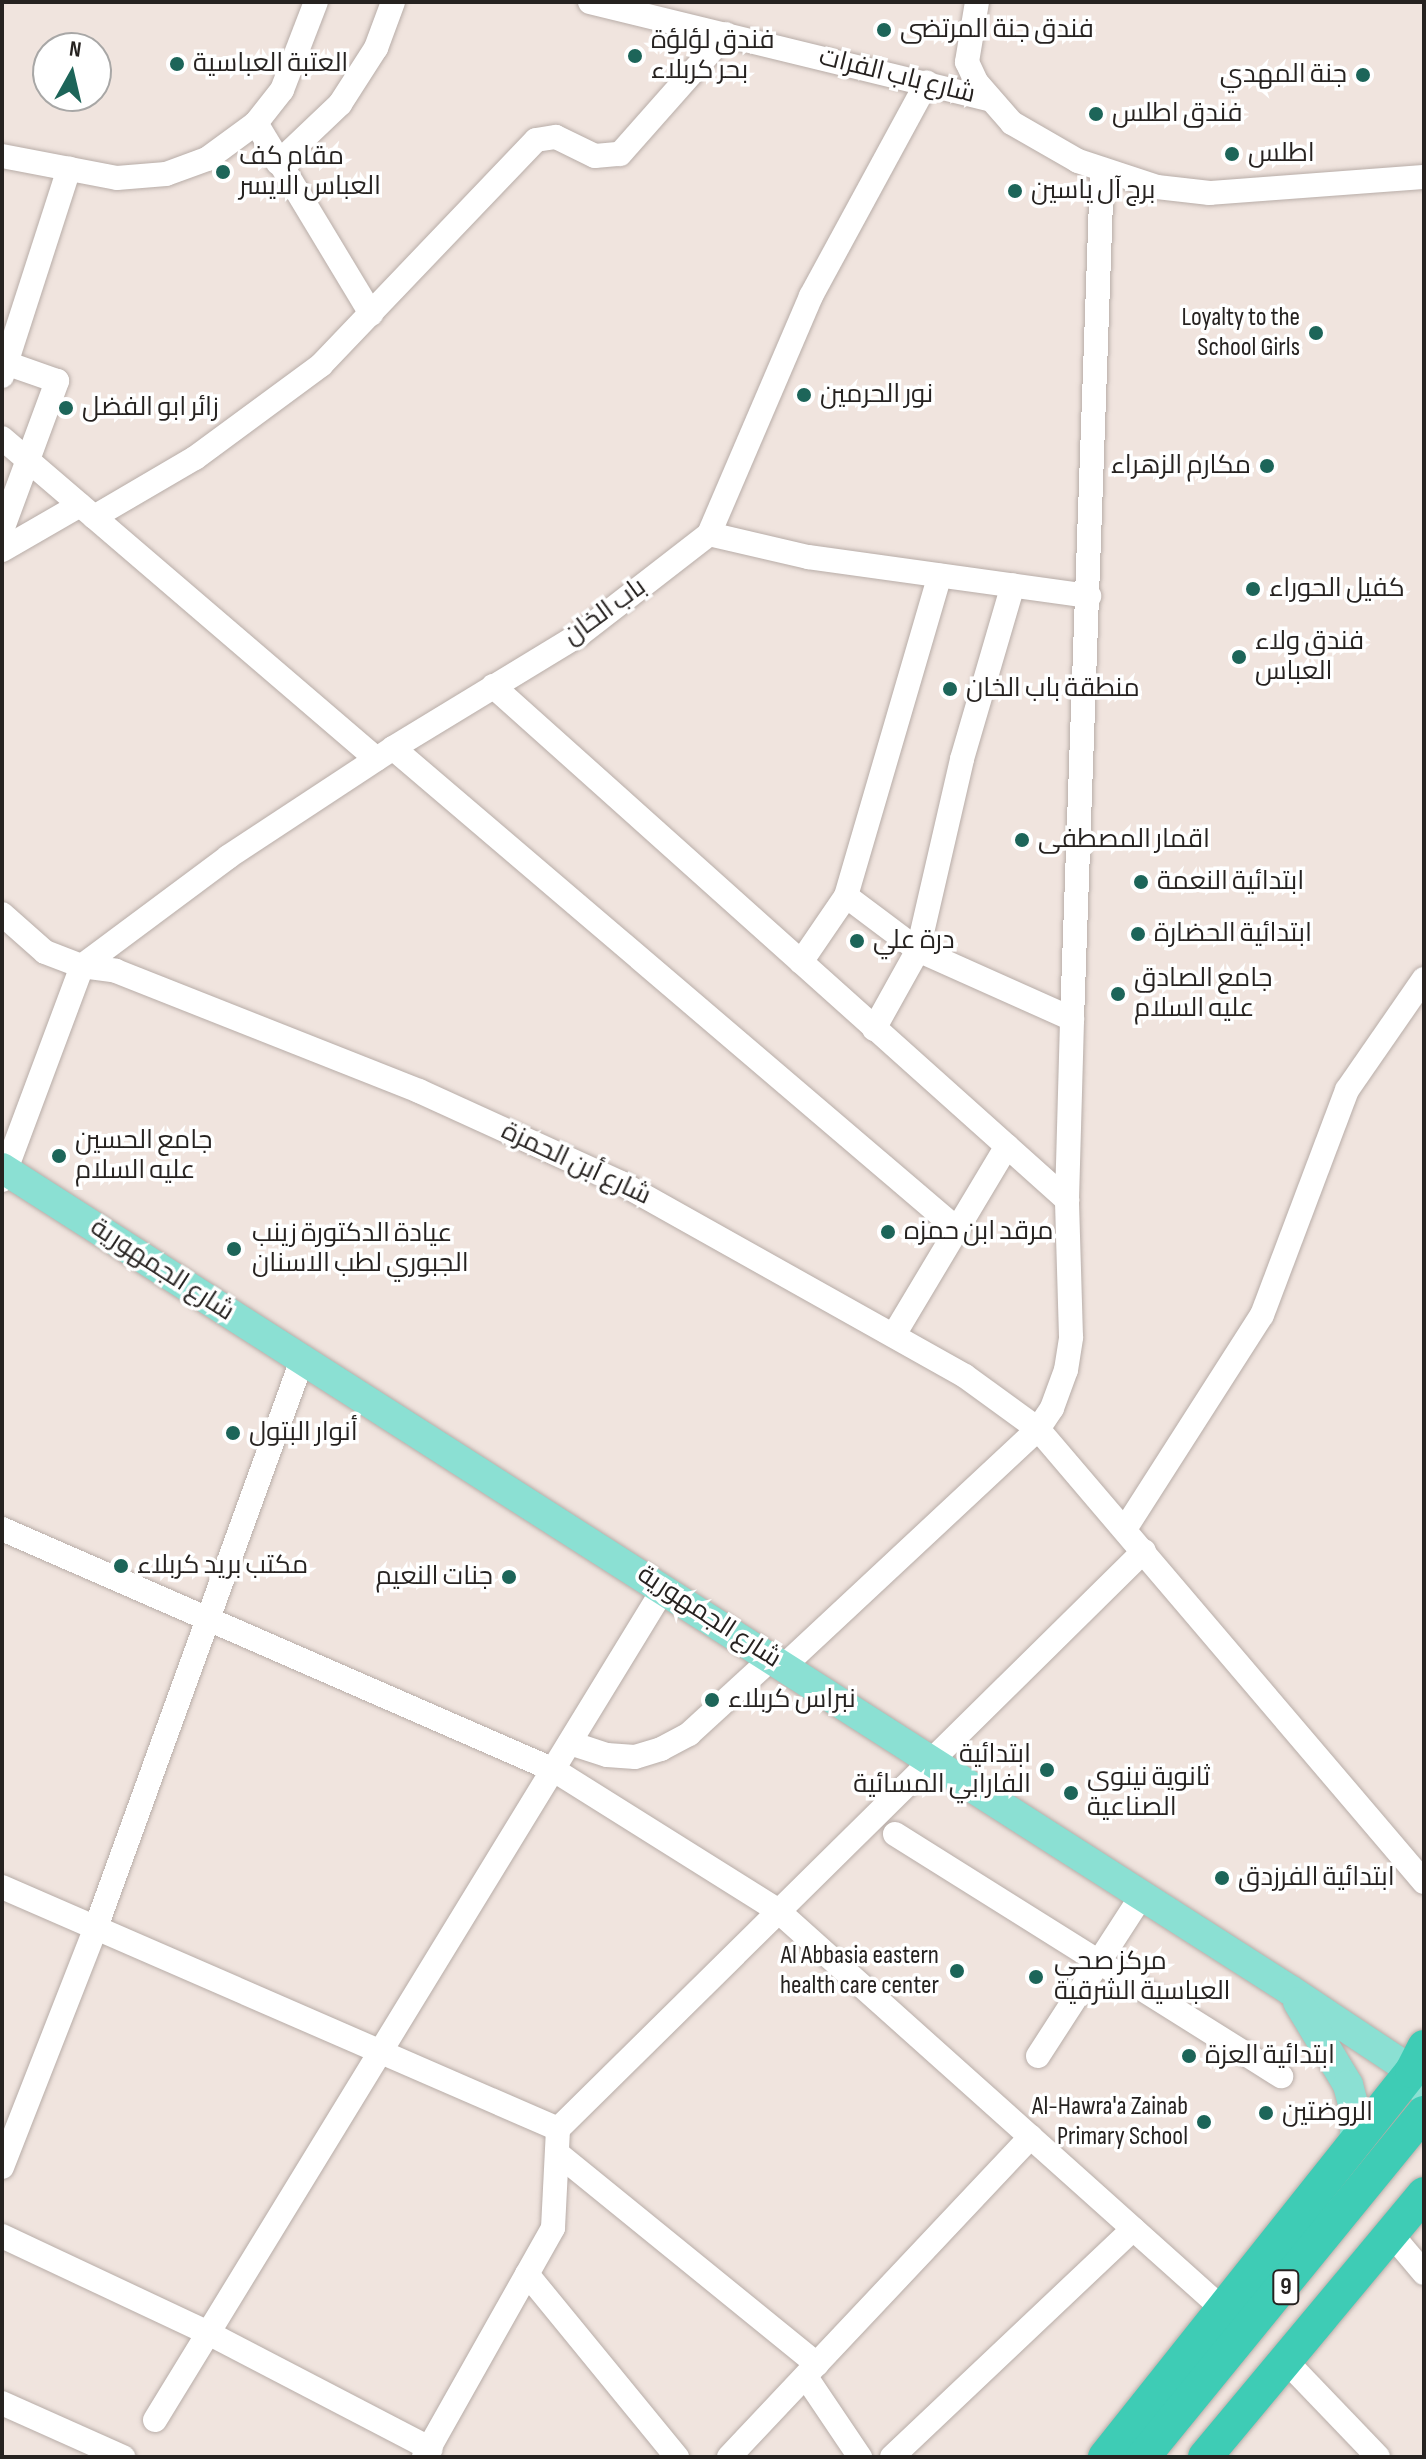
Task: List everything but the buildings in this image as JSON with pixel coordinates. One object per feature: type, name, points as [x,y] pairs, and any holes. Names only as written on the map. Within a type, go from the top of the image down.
[{"type":"highway","points":[[1105,2457],[1225,2311],[1353,2147],[1421,2068]]},
{"type":"highway","name":"9","points":[[1143,2457],[1424,2113]]},
{"type":"highway","name":"9","points":[[1174,2457],[1424,2147]]},
{"type":"highway","points":[[1205,2457],[1421,2200]]},
{"type":"main road","name":"شارع الجمهورية","points":[[3,1173],[664,1588],[1290,1990],[1421,2068]]},
{"type":"main road","points":[[1290,1990],[1348,2085],[1357,2119],[1353,2147]]},
{"type":"street","points":[[2,156],[117,178],[166,174],[222,151],[256,123],[295,65],[316,2]]},
{"type":"street","points":[[278,163],[317,130],[359,77],[393,2]]},
{"type":"street","name":"شارع باب الفرات","points":[[590,2],[988,99],[1012,123],[1102,171],[1157,187],[1210,193],[1424,177]]},
{"type":"street","points":[[977,2],[967,62],[988,99]]},
{"type":"street","points":[[2,550],[195,458],[277,400],[371,314],[536,140],[556,137],[595,156],[620,154],[726,34]]},
{"type":"street","name":"باب الخان","points":[[82,966],[153,910],[384,753],[579,635],[709,534],[811,296],[927,82]]},
{"type":"street","points":[[256,123],[371,314]]},
{"type":"street","points":[[2,530],[57,381],[4,369],[69,169]]},
{"type":"street","points":[[570,1743],[607,1755],[635,1757],[661,1749],[689,1734],[778,1662],[1038,1429],[1052,1408],[1071,1337],[1067,1200],[1102,171]]},
{"type":"street","points":[[2,438],[957,1229]]},
{"type":"street","points":[[709,534],[808,557],[1089,596]]},
{"type":"street","points":[[801,962],[846,896],[940,575]]},
{"type":"street","points":[[874,1029],[918,950],[962,759],[1013,585]]},
{"type":"street","points":[[493,686],[1067,1200]]},
{"type":"street","points":[[846,896],[918,950],[1072,1019]]},
{"type":"street","name":"شارع أبن الحمزة","points":[[2,914],[45,952],[82,966],[116,971],[433,1098],[621,1183],[895,1333],[1038,1429],[1424,1882]]},
{"type":"street","points":[[3,1173],[82,966]]},
{"type":"street","points":[[1125,1529],[1262,1315],[1347,1090],[1424,979]]},
{"type":"street","points":[[895,1333],[1007,1146]]},
{"type":"street","points":[[2,2167],[95,1930],[302,1360]]},
{"type":"street","points":[[2,1529],[554,1770],[777,1910],[1225,2311]]},
{"type":"street","points":[[2,2236],[208,2333],[428,2453],[553,2228],[557,2141],[777,1910],[1144,1551]]},
{"type":"street","points":[[155,2420],[664,1588]]},
{"type":"street","points":[[895,1834],[1281,2076]]},
{"type":"street","points":[[2,1887],[95,1930],[381,2051],[557,2141],[812,2370],[860,2457]]},
{"type":"street","points":[[1038,2056],[1142,1895]]},
{"type":"street","points":[[729,2457],[1031,2137]]},
{"type":"street","points":[[892,2457],[1133,2229]]},
{"type":"street","points":[[1391,2234],[1424,2273]]},
{"type":"street","points":[[527,2274],[677,2457]]},
{"type":"street","points":[[1286,2361],[1378,2457]]},
{"type":"street","points":[[2,2403],[123,2457]]},
{"type":"place","name":"فندق جنة المرتضى","points":[[884,30]]},
{"type":"place","name":"فندق لؤلؤة بحر كربلاء","points":[[635,56]]},
{"type":"place","name":"العتبة العباسية","points":[[177,64]]},
{"type":"place","name":"جنة المهدي","points":[[1363,75]]},
{"type":"place","name":"فندق اطلس","points":[[1096,114]]},
{"type":"place","name":"اطلس","points":[[1232,154]]},
{"type":"place","name":"مقام كف العباس الايسر","points":[[223,172]]},
{"type":"place","name":"برج آل ياسين","points":[[1015,191]]},
{"type":"place","name":"Loyalty to the School Girls","points":[[1316,333]]},
{"type":"place","name":"نور الحرمين","points":[[804,395]]},
{"type":"place","name":"زائر ابو الفضل","points":[[66,408]]},
{"type":"place","name":"مكارم الزهراء","points":[[1267,466]]},
{"type":"place","name":"كفيل الحوراء","points":[[1253,589]]},
{"type":"place","name":"فندق ولاء العباس","points":[[1239,657]]},
{"type":"place","name":"منطقة باب الخان","points":[[950,689]]},
{"type":"place","name":"اقمار المصطفى","points":[[1022,840]]},
{"type":"place","name":"ابتدائية النعمة","points":[[1141,882]]},
{"type":"place","name":"ابتدائية الحضارة","points":[[1138,934]]},
{"type":"place","name":"درة علي","points":[[857,941]]},
{"type":"place","name":"جامع الصادق عليه السلام","points":[[1118,994]]},
{"type":"place","name":"جامع الحسين عليه السلام","points":[[59,1156]]},
{"type":"place","name":"مرقد ابن حمزه","points":[[888,1232]]},
{"type":"place","name":"عيادة الدكتورة زينب الجبوري لطب الاسنان","points":[[234,1249]]},
{"type":"place","name":"أنوار البتول","points":[[233,1433]]},
{"type":"place","name":"مكتب بريد كربلاء","points":[[121,1566]]},
{"type":"place","name":"جنات النعيم","points":[[509,1577]]},
{"type":"place","name":"نبراس كربلاء","points":[[712,1700]]},
{"type":"place","name":"ابتدائية الفارابي المسائية","points":[[1047,1770]]},
{"type":"place","name":"ثانوية نينوى الصناعية","points":[[1071,1793]]},
{"type":"place","name":"ابتدائية الفرزدق","points":[[1222,1878]]},
{"type":"place","name":"Al Abbasia eastern health care center","points":[[957,1971]]},
{"type":"place","name":"مركز صحي العباسية الشرقية","points":[[1036,1977]]},
{"type":"place","name":"ابتدائية العزة","points":[[1189,2056]]},
{"type":"place","name":"الروضتين","points":[[1266,2113]]},
{"type":"place","name":"Al-Hawra'a Zainab Primary School","points":[[1204,2122]]}]
